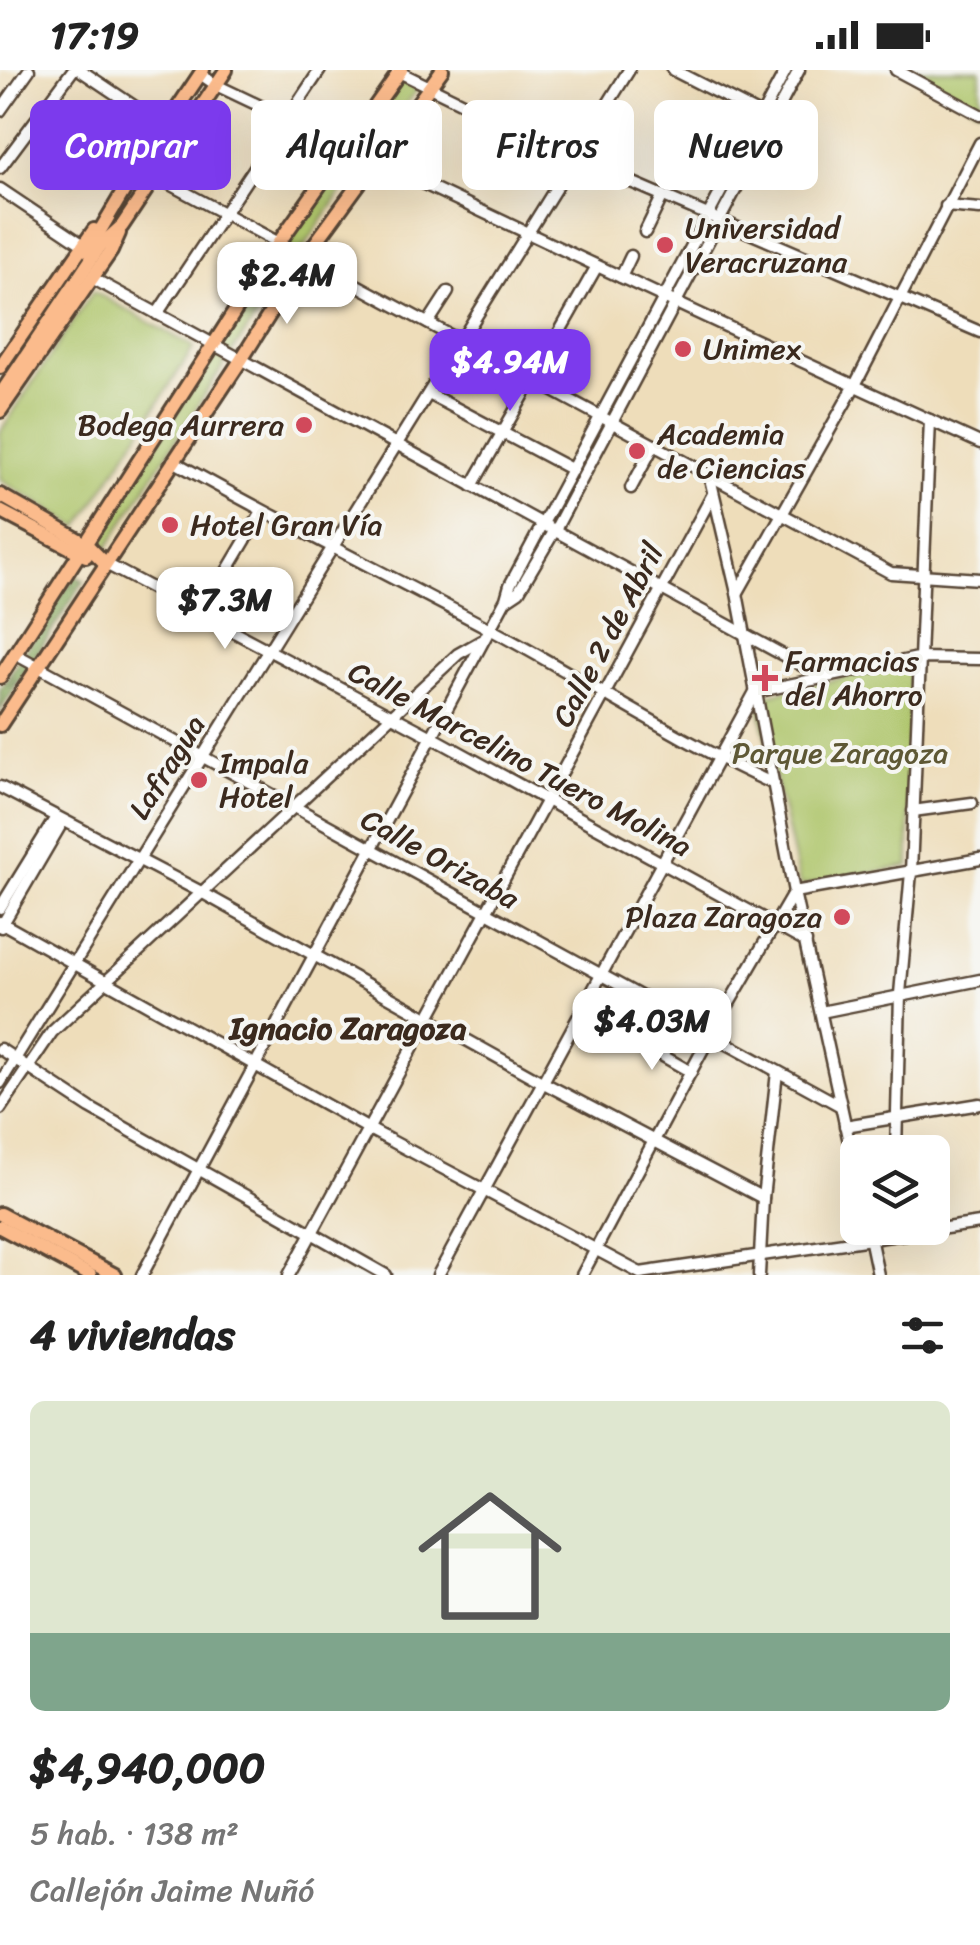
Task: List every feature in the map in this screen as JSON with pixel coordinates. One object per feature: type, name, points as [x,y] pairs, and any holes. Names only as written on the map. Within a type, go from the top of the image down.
[{"type":"main road","points":[[206,100],[226,70]]},
{"type":"main road","points":[[377,100],[399,70]]},
{"type":"main road","points":[[419,100],[442,70]]},
{"type":"main road","points":[[183,100],[202,72]]},
{"type":"main road","points":[[0,395],[123,190]]},
{"type":"main road","points":[[0,410],[111,251],[145,190]]},
{"type":"main road","points":[[0,677],[314,190]]},
{"type":"main road","points":[[0,724],[352,190]]},
{"type":"main road","points":[[0,367],[82,244],[106,217]]},
{"type":"main road","points":[[0,382],[100,246],[122,226]]},
{"type":"main road","name":"Calle Marcelino Tuero Molina","points":[[0,495],[106,564]]},
{"type":"main road","name":"Calle Marcelino Tuero Molina","points":[[0,511],[83,549]]},
{"type":"main road","points":[[0,1214],[115,1275]]},
{"type":"main road","points":[[0,1227],[90,1275]]},
{"type":"street","points":[[0,110],[29,70]]},
{"type":"street","points":[[0,168],[76,70],[123,100]]},
{"type":"street","points":[[299,100],[320,70]]},
{"type":"street","points":[[399,70],[462,102]]},
{"type":"street","name":"Lafragua","points":[[610,100],[629,70]]},
{"type":"street","points":[[672,70],[730,100]]},
{"type":"street","points":[[774,100],[786,70]]},
{"type":"street","points":[[779,100],[799,70]]},
{"type":"street","points":[[896,70],[980,115]]},
{"type":"street","points":[[202,72],[216,86],[251,102]]},
{"type":"street","points":[[737,593],[854,387],[980,142]]},
{"type":"street","points":[[157,314],[251,171]]},
{"type":"street","points":[[634,182],[980,332]]},
{"type":"street","points":[[0,189],[82,244]]},
{"type":"street","points":[[178,190],[280,241],[891,573],[980,579]]},
{"type":"street","points":[[436,190],[980,443]]},
{"type":"street","name":"Lafragua","points":[[0,1083],[554,190]]},
{"type":"street","points":[[506,599],[519,591],[555,530],[669,300],[729,190]]},
{"type":"street","points":[[645,232],[664,195]]},
{"type":"street","points":[[946,206],[980,209]]},
{"type":"street","points":[[621,277],[631,256]]},
{"type":"street","points":[[472,486],[598,266]]},
{"type":"street","points":[[92,278],[826,678]]},
{"type":"street","points":[[428,322],[448,292]]},
{"type":"street","points":[[428,394],[573,470]]},
{"type":"street","points":[[142,1275],[543,524],[573,470],[608,420]]},
{"type":"street","points":[[897,1135],[900,994],[912,872],[930,420]]},
{"type":"street","points":[[631,488],[654,444]]},
{"type":"street","points":[[172,461],[334,550],[490,628],[716,758],[774,784]]},
{"type":"street","points":[[709,474],[737,593],[794,892],[846,1135]]},
{"type":"street","name":"Calle 2 de Abril","points":[[289,1275],[713,494]]},
{"type":"street","points":[[200,615],[262,512]]},
{"type":"street","name":"Calle Marcelino Tuero Molina","points":[[106,564],[806,942]]},
{"type":"street","points":[[0,1109],[52,1032],[458,654],[482,641]]},
{"type":"street","name":"Calle Orizaba","points":[[15,654],[841,1106]]},
{"type":"street","points":[[438,1275],[755,692],[918,658],[980,660]]},
{"type":"street","points":[[0,787],[763,1198]]},
{"type":"street","points":[[914,811],[972,803]]},
{"type":"street","points":[[0,908],[60,819]]},
{"type":"street","points":[[60,819],[1,924],[108,979],[369,1128],[640,1274],[840,1245]]},
{"type":"street","points":[[582,1275],[710,1036],[794,892],[980,860]]},
{"type":"street","points":[[822,1012],[980,980]]},
{"type":"street","points":[[37,1023],[52,1032]]},
{"type":"street","points":[[633,1040],[691,1072]]},
{"type":"street","points":[[0,1050],[198,1169],[386,1275]]},
{"type":"street","points":[[759,1275],[763,1198],[778,1072]]},
{"type":"street","points":[[844,1126],[980,1104]]},
{"type":"street","points":[[950,1226],[980,1223]]},
{"type":"street","points":[[871,1245],[878,1275]]},
{"type":"green space","points":[[906,70],[980,70],[980,110]]},
{"type":"green space","points":[[401,81],[418,88],[409,100],[386,100]]},
{"type":"green space","points":[[324,190],[343,190],[226,361],[107,548],[95,542],[280,248]]},
{"type":"green space","points":[[93,291],[194,347],[79,527],[0,480],[0,432]]},
{"type":"green space","points":[[74,575],[84,581],[0,711],[0,689]]},
{"type":"green space","name":"Parque Zaragoza","points":[[909,663],[909,866],[800,886],[757,697]]},
{"type":"place","name":"Universidad Veracruzana","points":[[665,245]]},
{"type":"place","name":"Unimex","points":[[683,349]]},
{"type":"place","name":"Bodega Aurrera","points":[[304,425]]},
{"type":"place","name":"Academia de Ciencias","points":[[637,451]]},
{"type":"place","name":"Hotel Gran Vía","points":[[170,525]]},
{"type":"place","name":"Farmacias del Ahorro","points":[[765,678]]},
{"type":"place","name":"Impala Hotel","points":[[199,780]]},
{"type":"place","name":"Plaza Zaragoza","points":[[842,917]]},
{"type":"district","name":"Ignacio Zaragoza","points":[[348,1028]]}]
